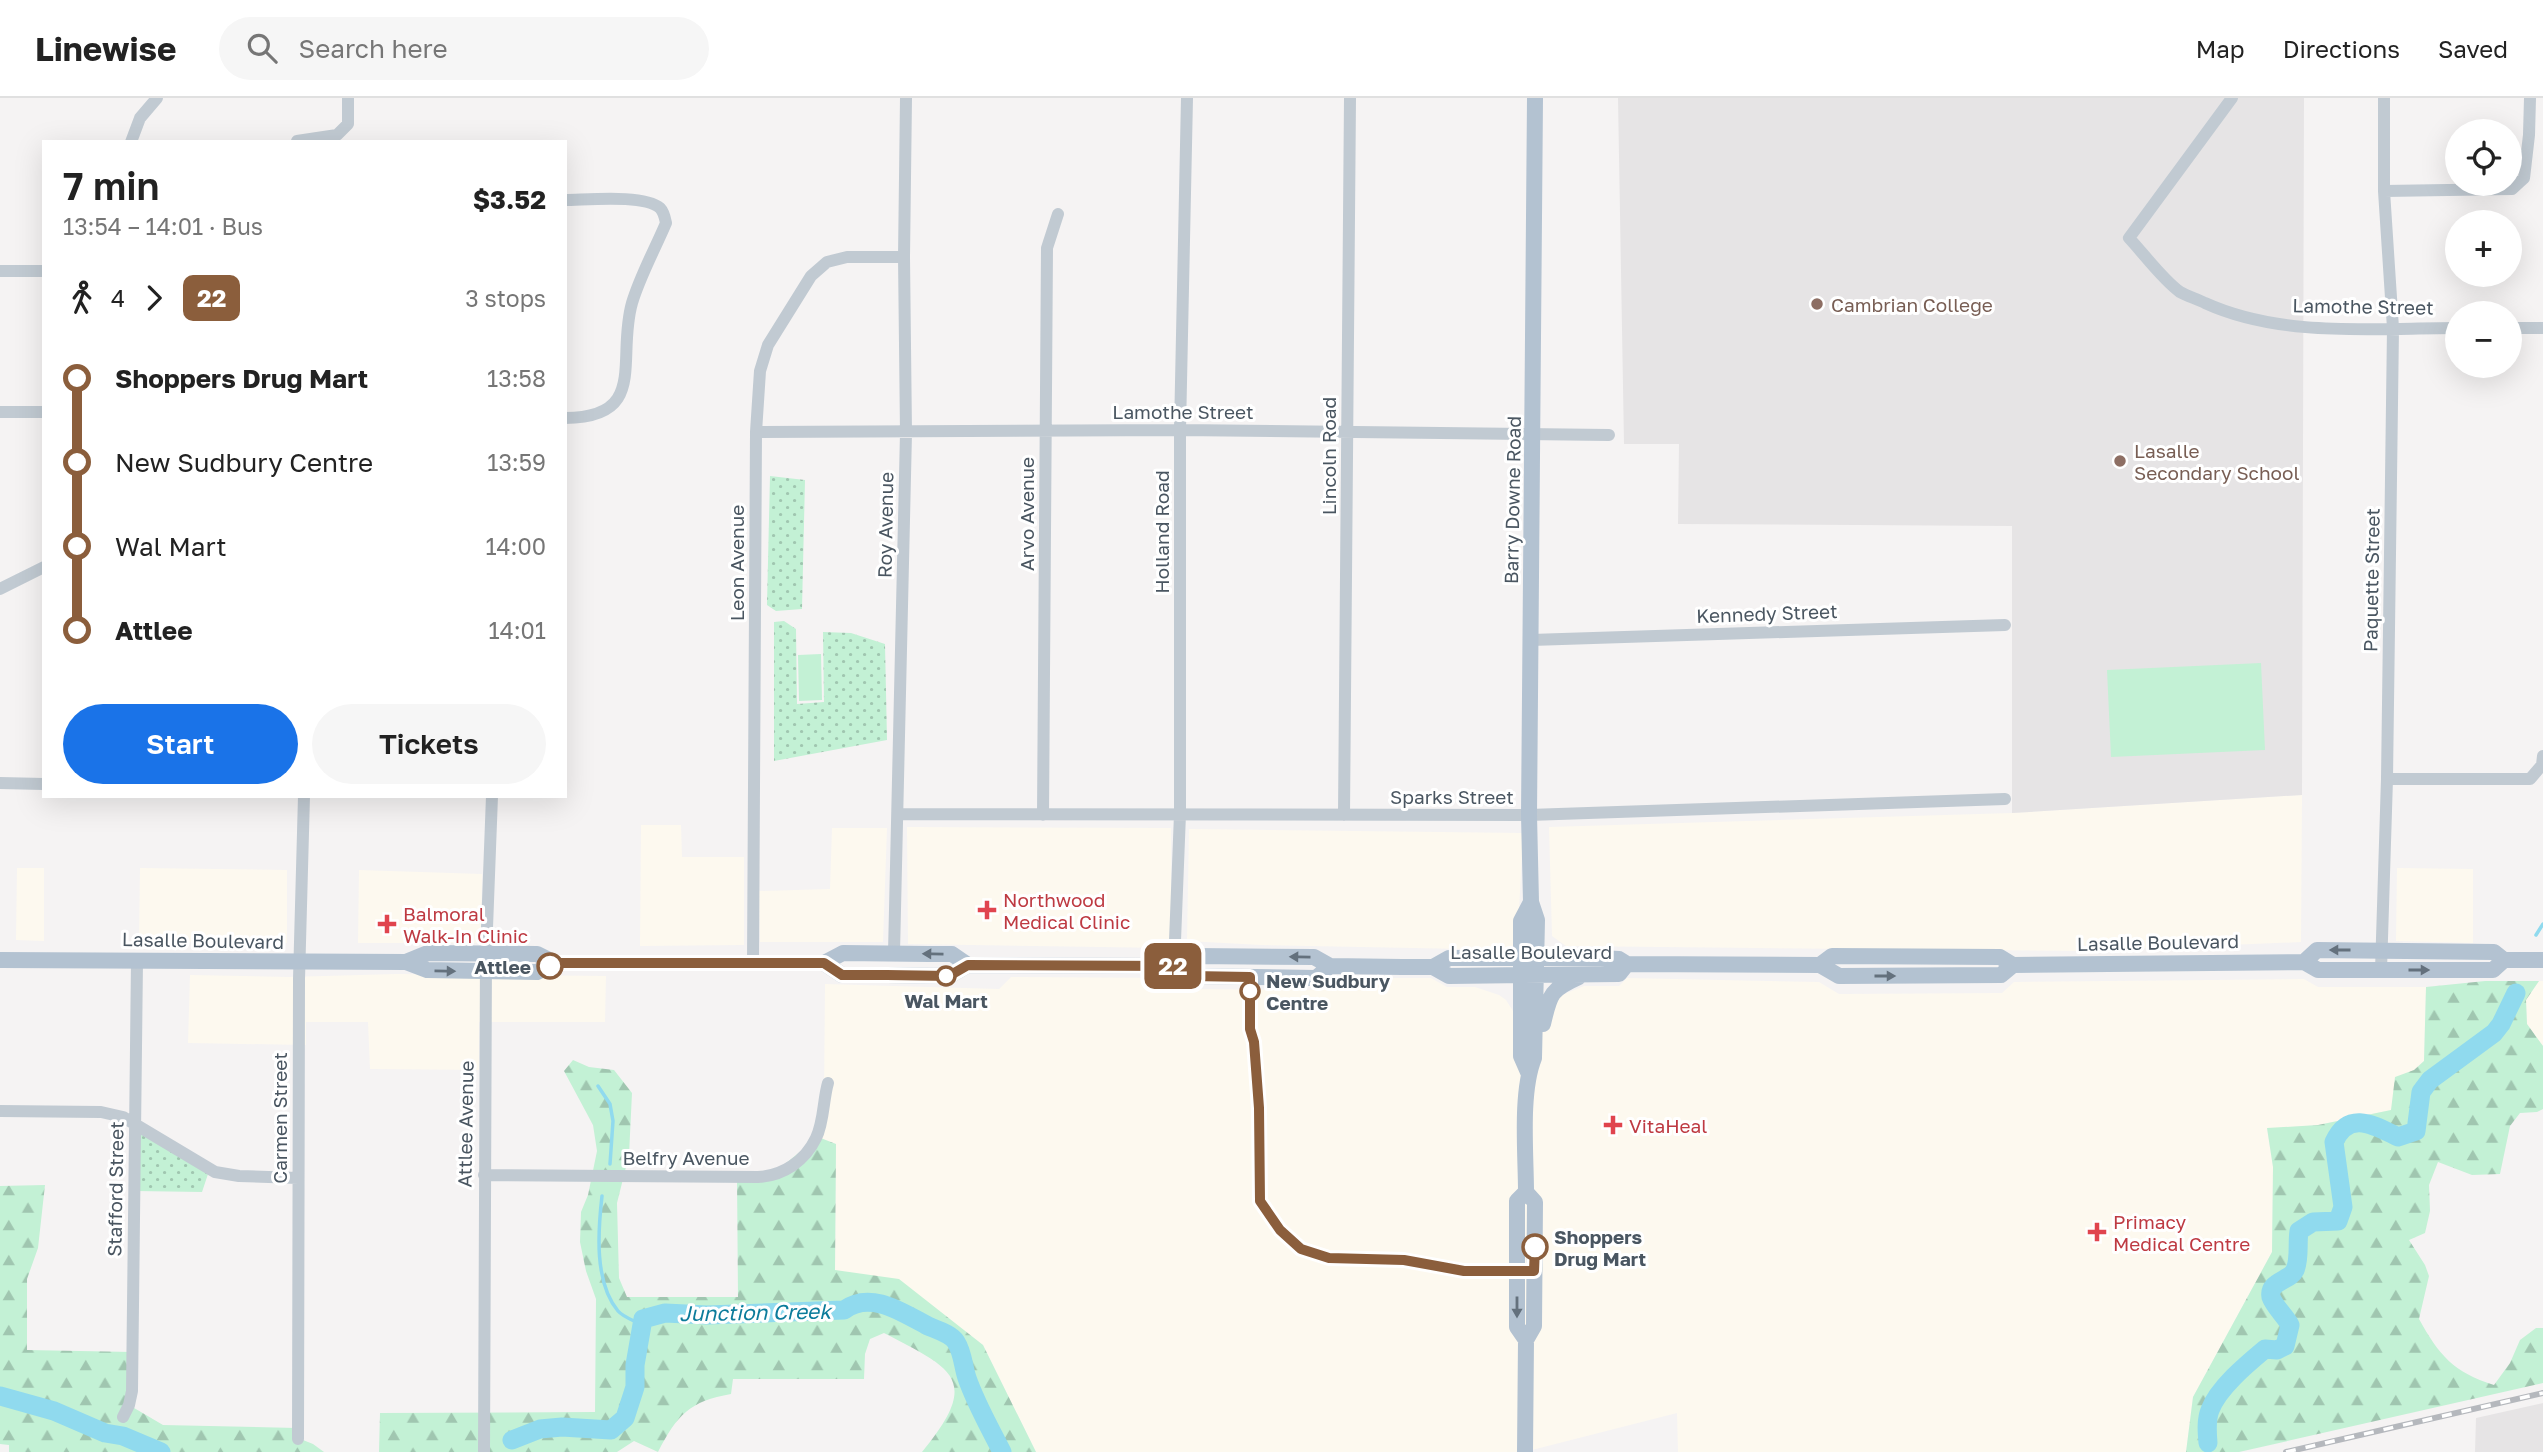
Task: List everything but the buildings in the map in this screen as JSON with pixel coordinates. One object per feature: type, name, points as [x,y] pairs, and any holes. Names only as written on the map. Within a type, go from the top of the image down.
[{"type":"main road","name":"Barry Downe Road","points":[[1525,1452],[1525,1340],[1517,1326],[1517,1201],[1526,1192],[1528,1072],[1534,1058],[1529,958],[1521,921],[1531,902],[1529,815],[1535,98]]},
{"type":"main road","name":"Lasalle Boulevard","points":[[2304,962],[2318,950],[2494,952],[2504,960],[2543,960]]},
{"type":"main road","name":"Lasalle Boulevard","points":[[0,960],[405,962],[428,953],[537,954],[555,963],[824,963],[843,953],[894,953],[952,954],[968,965]]},
{"type":"main road","name":"Lasalle Boulevard","points":[[1433,967],[1449,958],[1619,958],[1627,964],[1819,965],[1832,956],[2000,957],[2013,965],[2304,962],[2318,970],[2493,970],[2504,960]]},
{"type":"main road","name":"Lasalle Boulevard","points":[[405,962],[427,971],[486,972],[537,972],[555,963]]},
{"type":"main road","name":"Lasalle Boulevard","points":[[824,963],[842,975],[949,976],[968,965],[1174,966],[1191,976],[1316,978],[1330,966],[1433,967],[1449,976],[1619,974],[1627,964]]},
{"type":"main road","points":[[1534,1049],[1549,996],[1563,984],[1585,974]]},
{"type":"main road","points":[[1477,975],[1500,983],[1520,1005]]},
{"type":"main road","name":"Barry Downe Road","points":[[1528,975],[1520,1005],[1521,1056],[1528,1072]]},
{"type":"street","points":[[132,140],[140,118],[157,98]]},
{"type":"street","points":[[304,140],[337,135],[348,124],[348,98]]},
{"type":"street","name":"Roy Avenue","points":[[894,953],[906,433],[906,98]]},
{"type":"street","name":"Holland Road","points":[[1174,966],[1180,814],[1180,430],[1187,98]]},
{"type":"street","name":"Lincoln Road","points":[[1344,815],[1350,98]]},
{"type":"street","name":"Lamothe Street","points":[[2232,98],[2129,238],[2180,292],[2229,314],[2287,325],[2355,329],[2445,328]]},
{"type":"street","name":"Paquette Street","points":[[2381,970],[2387,779],[2393,328],[2384,191],[2384,98]]},
{"type":"street","points":[[2384,191],[2512,189],[2525,178],[2530,98]]},
{"type":"street","points":[[567,200],[628,200],[648,203],[659,207],[666,223],[632,302],[627,330],[625,387],[620,397],[607,411],[589,418],[567,418]]},
{"type":"street","name":"Arvo Avenue","points":[[1043,815],[1047,248],[1058,214]]},
{"type":"street","name":"Leon Avenue","points":[[753,963],[756,432],[760,371],[768,345],[811,276],[827,262],[846,257],[904,257]]},
{"type":"street","points":[[0,271],[42,271]]},
{"type":"street","points":[[2522,328],[2543,328]]},
{"type":"street","points":[[0,412],[42,412]]},
{"type":"street","name":"Lamothe Street","points":[[756,432],[1180,430],[1609,435]]},
{"type":"street","points":[[0,589],[42,568]]},
{"type":"street","name":"Kennedy Street","points":[[1531,640],[2005,625]]},
{"type":"street","points":[[2387,779],[2530,779],[2542,765],[2543,756]]},
{"type":"street","points":[[0,783],[42,784]]},
{"type":"street","name":"Carmen Street","points":[[298,1439],[299,962],[304,798]]},
{"type":"street","name":"Attlee Avenue","points":[[484,1452],[486,954],[492,798]]},
{"type":"street","name":"Sparks Street","points":[[899,814],[1529,815],[2005,799]]},
{"type":"street","name":"Stafford Street","points":[[122,1417],[129,1405],[132,1391],[137,961]]},
{"type":"street","name":"Belfry Avenue","points":[[484,1175],[758,1177],[779,1174],[801,1158],[817,1137],[828,1083]]},
{"type":"street","points":[[0,1111],[101,1112],[123,1117],[215,1172],[239,1176],[299,1178]]},
{"type":"shaded area","points":[[1618,98],[2304,98],[2302,795],[2012,813],[2012,526],[1678,524],[1679,444],[1624,444]]},
{"type":"shaded area","points":[[2302,795],[2301,942],[2086,951],[1566,946],[1552,936],[1549,827],[2012,813]]},
{"type":"shaded area","points":[[641,825],[681,825],[682,857],[744,857],[744,945],[640,946]]},
{"type":"shaded area","points":[[907,827],[1171,828],[1171,942],[1168,948],[908,944]]},
{"type":"shaded area","points":[[832,828],[887,828],[883,942],[760,942],[759,891],[830,889]]},
{"type":"shaded area","points":[[1189,829],[1523,833],[1517,950],[1187,941]]},
{"type":"shaded area","points":[[17,868],[44,868],[44,941],[16,940]]},
{"type":"shaded area","points":[[140,868],[287,870],[287,943],[139,941]]},
{"type":"shaded area","points":[[2397,868],[2473,869],[2473,943],[2396,941]]},
{"type":"shaded area","points":[[359,870],[482,874],[481,943],[358,943]]},
{"type":"shaded area","points":[[397,974],[606,976],[605,1022],[479,1022],[479,1070],[370,1069],[368,1022],[306,1022],[306,1045],[188,1043],[190,975],[288,977]]},
{"type":"shaded area","points":[[1011,977],[1174,978],[1191,989],[1316,990],[1329,978],[1431,978],[1447,987],[1475,987],[1499,995],[1506,1000],[1520,1022],[1546,1016],[1549,1007],[1562,995],[1584,986],[1619,986],[1627,978],[1819,982],[1839,994],[2002,993],[2014,982],[2304,979],[2318,987],[2426,987],[2424,1061],[2414,1070],[2392,1110],[2318,1125],[2267,1129],[2273,1167],[2272,1252],[2193,1397],[2186,1452],[1678,1452],[1677,1413],[1524,1452],[1036,1452],[983,1345],[899,1280],[835,1271],[836,1144],[818,1137],[824,1097],[825,984],[999,989]]},
{"type":"shaded area","points":[[2539,981],[2543,981],[2543,1046],[2527,1024],[2526,1000]]},
{"type":"shaded area","points":[[2543,1403],[2543,1452],[2475,1452],[2476,1418]]},
{"type":"green space","points":[[770,476],[805,480],[802,609],[776,611],[767,605]]},
{"type":"green space","points":[[784,621],[796,629],[797,704],[824,702],[823,632],[851,633],[885,644],[887,740],[774,761],[774,622]]},
{"type":"green space","points":[[821,654],[822,700],[799,701],[798,655]]},
{"type":"green space","points":[[2261,663],[2265,750],[2111,757],[2107,670]]},
{"type":"green space","points":[[2485,981],[2539,981],[2526,1000],[2527,1024],[2543,1046],[2543,1109],[2520,1113],[2510,1126],[2500,1174],[2472,1175],[2438,1162],[2429,1185],[2430,1211],[2425,1233],[2409,1240],[2429,1276],[2419,1319],[2433,1343],[2449,1361],[2468,1374],[2494,1385],[2510,1363],[2520,1340],[2536,1328],[2543,1328],[2543,1383],[2239,1452],[2186,1452],[2193,1397],[2272,1252],[2273,1167],[2267,1128],[2318,1125],[2391,1110],[2395,1077],[2414,1070],[2424,1061],[2426,987]]},
{"type":"green space","points":[[573,1060],[589,1067],[614,1070],[632,1093],[629,1155],[617,1203],[619,1278],[627,1297],[738,1297],[737,1178],[769,1177],[818,1137],[836,1144],[835,1270],[899,1279],[983,1345],[1036,1452],[922,1452],[951,1408],[955,1392],[951,1379],[942,1367],[884,1333],[870,1339],[865,1354],[864,1379],[733,1379],[731,1394],[705,1401],[686,1412],[672,1428],[658,1452],[634,1441],[617,1452],[379,1452],[380,1413],[595,1412],[596,1299],[580,1242],[581,1212],[588,1195],[597,1151],[593,1125],[564,1071]]},
{"type":"green space","points":[[136,1126],[209,1171],[202,1192],[135,1191]]},
{"type":"green space","points":[[45,1185],[38,1248],[27,1279],[27,1350],[132,1352],[129,1405],[163,1425],[297,1428],[298,1438],[324,1452],[9,1452],[9,1445],[0,1444],[0,1186]]},
{"type":"waterway","name":"Junction Creek","points":[[2536,935],[2543,924]]},
{"type":"waterway","name":"Junction Creek","points":[[2208,1443],[2209,1414],[2219,1393],[2265,1349],[2277,1350],[2285,1346],[2290,1325],[2272,1300],[2271,1292],[2276,1284],[2295,1270],[2299,1231],[2313,1222],[2338,1221],[2343,1207],[2334,1142],[2340,1132],[2355,1123],[2372,1125],[2398,1137],[2416,1131],[2421,1092],[2430,1080],[2494,1033],[2516,993]]},
{"type":"waterway","points":[[598,1086],[610,1104],[613,1121],[610,1164]]},
{"type":"waterway","points":[[602,1196],[599,1240],[605,1286],[618,1311],[642,1325]]},
{"type":"waterway","name":"Junction Creek","points":[[512,1440],[540,1429],[562,1427],[611,1430],[625,1418],[635,1387],[635,1365],[643,1319],[665,1313],[707,1315],[844,1310],[865,1302],[898,1310],[954,1339],[975,1397],[1002,1452]]},
{"type":"waterway","name":"Junction Creek","points":[[0,1396],[54,1411],[105,1433],[123,1436],[161,1452]]},
{"type":"railway","points":[[2286,1452],[2543,1393]]},
{"type":"bus line","name":"22","points":[[550,966],[555,963],[824,963],[842,975],[949,976],[968,965],[1174,966],[1191,976],[1250,977],[1250,1029],[1254,1042],[1261,1150],[1260,1201],[1280,1230],[1301,1249],[1329,1258],[1404,1260],[1427,1266],[1449,1266],[1464,1271],[1534,1271],[1535,1247]]},
{"type":"place","name":"Cambrian College","points":[[1817,304]]},
{"type":"place","name":"Lasalle Secondary School","points":[[2120,461]]},
{"type":"place","name":"Northwood Medical Clinic","points":[[987,910]]},
{"type":"place","name":"Balmoral Walk-In Clinic","points":[[387,924]]},
{"type":"place","name":"Attlee","points":[[550,966]]},
{"type":"place","name":"Wal Mart","points":[[946,976]]},
{"type":"place","name":"New Sudbury Centre","points":[[1250,991]]},
{"type":"place","name":"VitaHeal","points":[[1613,1125]]},
{"type":"place","name":"Primacy Medical Centre","points":[[2097,1232]]},
{"type":"place","name":"Shoppers Drug Mart","points":[[1535,1247]]}]
